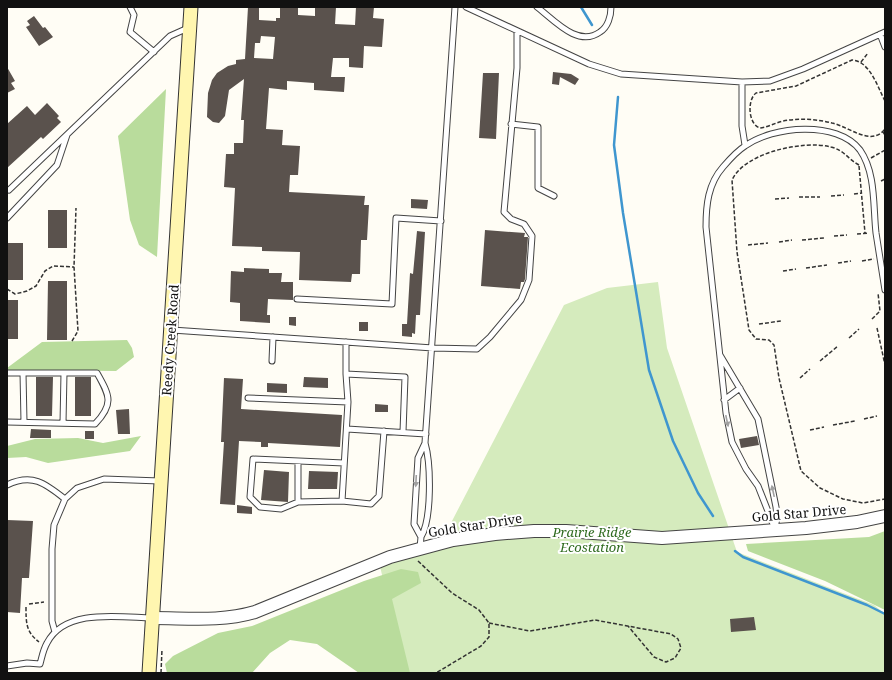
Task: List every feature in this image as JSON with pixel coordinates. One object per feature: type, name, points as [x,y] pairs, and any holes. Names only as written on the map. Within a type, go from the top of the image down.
[{"type":"main road","name":"Reedy Creek Road","points":[[149,673],[191,7]]},
{"type":"street","name":"Gold Star Drive","points":[[153,618],[199,619],[238,617],[256,612],[417,545],[488,535],[534,531],[566,531],[662,538],[775,530],[857,522],[885,516]]},
{"type":"lane","points":[[130,7],[134,15],[130,32],[154,52]]},
{"type":"lane","points":[[417,545],[414,524],[418,458],[425,444],[426,434],[455,7]]},
{"type":"lane","points":[[466,7],[517,32],[589,64],[621,74],[742,82],[770,81],[804,69],[883,33],[885,47]]},
{"type":"lane","points":[[538,7],[567,31],[582,37],[592,37],[601,32],[607,23],[611,7]]},
{"type":"lane","points":[[9,190],[170,36],[190,27]]},
{"type":"lane","points":[[171,330],[433,348],[477,349],[490,337],[521,300],[529,280],[532,236],[524,224],[511,220],[504,212],[517,68],[517,32]]},
{"type":"lane","points":[[742,82],[742,126],[745,146]]},
{"type":"lane","points":[[512,124],[538,127],[538,188],[554,196]]},
{"type":"lane","points":[[775,530],[758,486],[746,469],[732,442],[724,400],[706,227],[706,205],[711,187],[722,167],[745,146],[778,132],[810,128],[835,133],[854,144],[860,151],[869,170],[885,290]]},
{"type":"lane","points":[[7,218],[57,165],[68,134]]},
{"type":"lane","points":[[297,299],[392,304],[396,218],[441,221]]},
{"type":"lane","points":[[272,361],[273,336]]},
{"type":"lane","points":[[342,500],[348,402],[346,342]]},
{"type":"lane","points":[[719,354],[758,419],[776,507],[777,518],[775,530]]},
{"type":"lane","points":[[7,373],[97,373],[109,394],[106,413],[95,424],[7,422]]},
{"type":"lane","points":[[23,373],[24,422]]},
{"type":"lane","points":[[62,423],[64,373]]},
{"type":"lane","points":[[346,374],[404,377],[403,432]]},
{"type":"lane","points":[[724,400],[740,388]]},
{"type":"lane","points":[[248,398],[348,402]]},
{"type":"lane","points":[[347,429],[426,434]]},
{"type":"lane","points":[[344,463],[253,459],[250,497],[260,507],[281,509],[298,502],[342,500],[371,504],[379,496],[384,431]]},
{"type":"lane","points":[[417,545],[428,519],[429,458],[425,444]]},
{"type":"lane","points":[[298,461],[298,502]]},
{"type":"lane","points":[[7,485],[25,479],[39,480],[65,499]]},
{"type":"lane","points":[[55,632],[52,621],[52,549],[54,525],[65,499],[76,488],[104,479],[161,482]]},
{"type":"lane","points":[[7,666],[27,663],[40,664],[47,643],[55,632],[75,620],[106,616],[153,618]]},
{"type":"path","points":[[861,62],[868,53]]},
{"type":"path","points":[[885,101],[866,67],[861,62],[852,60],[796,86],[756,93],[752,98],[752,122],[755,126],[760,128],[790,120],[823,121],[842,125],[871,137],[883,132],[885,129]]},
{"type":"path","points":[[865,234],[859,165],[838,149],[813,145],[791,146],[774,150],[747,165],[736,173],[732,180],[736,245],[749,330],[756,339],[769,340],[774,345],[779,378],[801,471],[820,488],[844,499],[863,503],[885,499]]},
{"type":"path","points":[[871,158],[885,150]]},
{"type":"path","points":[[881,181],[885,179]]},
{"type":"path","points":[[854,194],[862,193]]},
{"type":"path","points":[[831,196],[844,195]]},
{"type":"path","points":[[799,197],[820,197]]},
{"type":"path","points":[[775,199],[789,198]]},
{"type":"path","points":[[72,341],[78,331],[74,267],[76,208]]},
{"type":"path","points":[[857,234],[871,233]]},
{"type":"path","points":[[834,236],[847,235]]},
{"type":"path","points":[[802,240],[824,238]]},
{"type":"path","points":[[779,242],[792,240]]},
{"type":"path","points":[[748,245],[768,243]]},
{"type":"path","points":[[862,261],[874,259],[874,266]]},
{"type":"path","points":[[838,263],[851,262]]},
{"type":"path","points":[[806,268],[827,265]]},
{"type":"path","points":[[7,289],[15,294],[27,292],[36,286],[45,271],[53,266],[74,267]]},
{"type":"path","points":[[783,271],[796,269]]},
{"type":"path","points":[[872,319],[880,309],[877,288]]},
{"type":"path","points":[[759,324],[781,321]]},
{"type":"path","points":[[877,328],[885,365]]},
{"type":"path","points":[[849,338],[860,329]]},
{"type":"path","points":[[820,361],[838,346]]},
{"type":"path","points":[[800,378],[810,370]]},
{"type":"path","points":[[864,419],[877,416]]},
{"type":"path","points":[[833,425],[855,421]]},
{"type":"path","points":[[810,430],[824,427]]},
{"type":"path","points":[[417,545],[422,566],[452,592],[479,610],[489,623],[489,637],[481,646],[436,673]]},
{"type":"path","points":[[29,604],[44,602]]},
{"type":"path","points":[[26,607],[26,626],[30,634],[39,642]]},
{"type":"path","points":[[489,623],[530,631],[595,620],[628,626],[671,634],[678,639],[681,648],[675,658],[666,662],[654,657],[628,626]]},
{"type":"green space","points":[[166,89],[157,257],[139,245],[130,220],[118,136]]},
{"type":"green space","name":"Prairie Ridge Ecostation","points":[[658,282],[667,348],[737,552],[874,605],[885,614],[885,673],[404,673],[380,566],[438,548],[564,305],[607,288]]},
{"type":"green space","points":[[127,340],[132,348],[134,357],[116,371],[7,370],[7,368],[42,342]]},
{"type":"green space","points":[[141,436],[130,451],[48,463],[26,457],[7,458],[7,446],[35,439],[78,438],[103,443]]},
{"type":"green space","points":[[885,531],[885,610],[825,581],[748,551],[746,544],[869,537]]},
{"type":"green space","points":[[401,569],[418,572],[421,583],[392,599],[410,673],[359,673],[317,644],[290,640],[270,653],[252,673],[167,673],[165,664],[173,656],[218,633],[252,626],[364,581]]},
{"type":"building","points":[[248,7],[259,7],[259,20],[276,21],[276,18],[280,18],[280,7],[298,7],[298,15],[315,16],[315,7],[336,7],[335,24],[355,25],[356,7],[374,7],[373,18],[384,19],[382,47],[364,46],[363,68],[349,67],[349,58],[333,58],[331,77],[345,77],[344,92],[314,90],[314,83],[287,81],[287,90],[269,88],[266,129],[283,130],[282,145],[300,146],[298,175],[290,175],[289,192],[365,196],[364,205],[369,205],[367,240],[361,240],[360,274],[352,274],[351,282],[299,280],[300,252],[262,251],[262,247],[232,246],[235,188],[224,187],[226,154],[234,154],[234,143],[243,143],[244,120],[241,120],[244,79],[229,90],[225,116],[219,123],[213,122],[207,117],[208,93],[212,80],[217,73],[228,66],[236,64],[236,60],[245,59]],"holes":[[[261,36],[275,37],[273,59],[254,58],[255,43],[260,43]]]},
{"type":"building","points":[[34,16],[43,28],[45,27],[53,37],[39,46],[26,27],[30,25],[27,21]]},
{"type":"building","points":[[7,67],[15,81],[11,83],[15,89],[7,93]]},
{"type":"building","points":[[553,72],[571,74],[579,79],[575,85],[560,77],[559,85],[552,84]]},
{"type":"building","points":[[483,73],[499,73],[496,139],[479,138]]},
{"type":"building","points":[[47,103],[59,116],[57,118],[61,122],[43,139],[41,137],[7,168],[7,124],[27,106],[35,115]]},
{"type":"building","points":[[411,199],[428,200],[427,209],[411,208]]},
{"type":"building","points":[[48,210],[67,210],[67,248],[48,248]]},
{"type":"building","points":[[485,230],[525,233],[524,237],[528,237],[525,279],[524,282],[521,282],[520,289],[481,286]]},
{"type":"building","points":[[417,231],[425,232],[420,315],[416,315],[415,334],[412,333],[412,337],[402,336],[402,324],[407,324],[410,273],[413,274]]},
{"type":"building","points":[[7,243],[23,243],[23,280],[7,280]]},
{"type":"building","points":[[244,268],[269,269],[269,273],[282,273],[281,282],[293,282],[293,300],[268,299],[267,315],[270,315],[270,323],[240,321],[240,303],[230,302],[231,271],[244,272]]},
{"type":"building","points":[[48,281],[67,281],[67,340],[47,340]]},
{"type":"building","points":[[7,300],[18,300],[18,339],[7,339]]},
{"type":"building","points":[[289,317],[296,317],[296,326],[289,325]]},
{"type":"building","points":[[359,322],[368,322],[368,331],[359,331]]},
{"type":"building","points":[[36,377],[53,377],[52,416],[36,416]]},
{"type":"building","points":[[75,377],[91,377],[91,416],[75,416]]},
{"type":"building","points":[[304,377],[328,378],[328,388],[303,387]]},
{"type":"building","points":[[224,378],[243,379],[241,409],[342,415],[340,447],[268,443],[268,447],[261,447],[261,442],[239,441],[235,505],[220,504],[224,442],[221,442]]},
{"type":"building","points":[[267,383],[287,384],[287,393],[267,392]]},
{"type":"building","points":[[375,404],[388,405],[388,412],[375,412]]},
{"type":"building","points":[[129,409],[130,434],[118,434],[116,410]]},
{"type":"building","points":[[31,429],[51,430],[51,438],[30,438]]},
{"type":"building","points":[[85,431],[94,431],[94,439],[85,439]]},
{"type":"building","points":[[757,436],[759,445],[741,448],[739,439]]},
{"type":"building","points":[[264,470],[289,472],[288,502],[261,500]]},
{"type":"building","points":[[309,471],[338,472],[337,489],[308,489]]},
{"type":"building","points":[[237,505],[252,507],[252,514],[237,513]]},
{"type":"building","points":[[7,520],[33,521],[29,578],[22,578],[20,613],[7,612]]},
{"type":"building","points":[[754,617],[756,630],[731,632],[730,619]]},
{"type":"waterway","points":[[581,7],[592,25]]},
{"type":"waterway","points":[[618,97],[614,145],[623,213],[649,370],[673,441],[698,493],[713,516]]},
{"type":"waterway","points":[[735,551],[743,557],[867,605],[885,614]]}]
